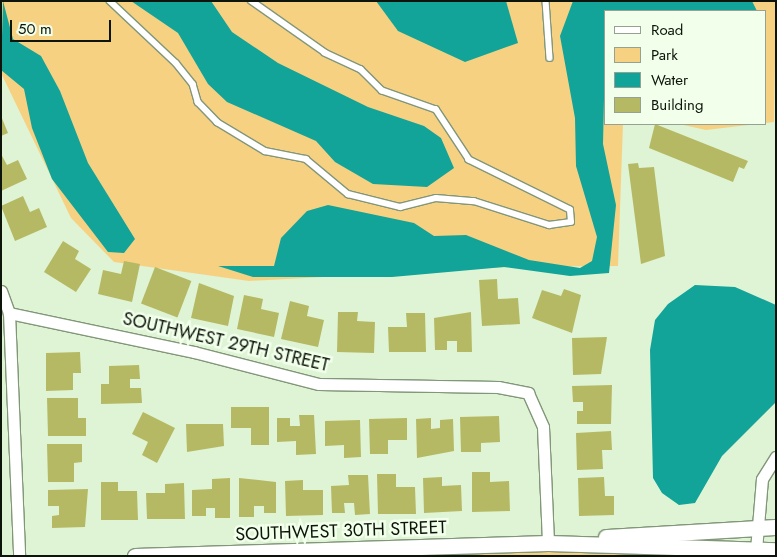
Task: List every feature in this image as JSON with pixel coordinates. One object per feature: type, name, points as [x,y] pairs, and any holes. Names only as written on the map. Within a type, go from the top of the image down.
[{"type":"street","points":[[1,291],[9,313],[7,391],[19,556]]},
{"type":"street","name":"SOUTHWEST 29TH STREET","points":[[9,313],[194,352],[319,384],[498,387],[528,393],[543,426],[548,543]]},
{"type":"street","points":[[756,550],[762,479],[776,457]]},
{"type":"street","name":"SOUTHWEST 30TH STREET","points":[[548,543],[672,530],[776,527]]},
{"type":"street","name":"SOUTHWEST 30TH STREET","points":[[135,556],[548,543],[776,550]]},
{"type":"lane","points":[[110,1],[176,63],[193,84],[198,102],[217,122],[265,150],[306,159],[348,194],[400,207],[436,198],[474,201],[549,225],[571,222],[570,210],[468,160],[436,110],[382,91],[361,70],[325,53],[251,1]]},
{"type":"lane","points":[[546,1],[550,58]]},
{"type":"green space","points":[[1,1],[776,1],[774,122],[767,123],[767,10],[604,10],[604,125],[623,125],[618,266],[509,267],[249,281],[114,262],[71,218],[1,73]]},
{"type":"green space","points":[[684,125],[748,125],[706,130]]},
{"type":"green space","points":[[590,551],[727,556],[390,556]]},
{"type":"water","points":[[3,1],[13,39],[41,56],[60,91],[88,163],[135,239],[124,253],[108,252],[52,179],[32,128],[24,89],[1,70]]},
{"type":"water","points":[[131,1],[211,1],[232,32],[278,63],[368,107],[424,126],[441,138],[454,168],[427,187],[373,184],[335,162],[316,141],[227,102],[208,84],[178,33]]},
{"type":"water","points":[[376,1],[506,1],[518,43],[465,62],[398,31]]},
{"type":"water","points":[[573,1],[752,1],[756,10],[604,10],[603,144],[616,205],[609,273],[570,276],[504,267],[392,277],[253,277],[218,266],[274,266],[281,238],[307,211],[328,205],[414,223],[434,236],[466,235],[529,260],[580,268],[592,261],[597,237],[576,166],[575,118],[560,36]]},
{"type":"water","points":[[695,285],[735,287],[776,305],[776,402],[722,456],[695,503],[679,505],[662,493],[653,478],[650,350],[655,320],[668,304]]},
{"type":"building","points":[[1,116],[8,133],[1,136]]},
{"type":"building","points":[[655,125],[658,125],[748,161],[744,169],[739,167],[733,182],[649,148]]},
{"type":"building","points":[[1,154],[7,165],[18,160],[27,179],[1,191]]},
{"type":"building","points":[[638,163],[639,168],[654,167],[665,256],[641,264],[628,164]]},
{"type":"building","points":[[23,196],[30,212],[39,208],[47,227],[15,241],[1,206]]},
{"type":"building","points":[[63,241],[79,251],[75,259],[91,269],[76,292],[44,272]]},
{"type":"building","points":[[124,261],[140,264],[132,302],[98,294],[103,270],[121,274]]},
{"type":"building","points":[[155,267],[191,281],[177,317],[141,303]]},
{"type":"building","points":[[497,279],[498,299],[518,298],[520,324],[482,326],[479,280]]},
{"type":"building","points":[[199,283],[234,296],[228,326],[191,318]]},
{"type":"building","points":[[564,289],[581,295],[572,333],[532,318],[542,290],[561,296]]},
{"type":"building","points":[[244,295],[263,299],[261,309],[279,313],[274,337],[237,329]]},
{"type":"building","points":[[290,301],[309,306],[307,316],[324,320],[318,347],[281,339]]},
{"type":"building","points":[[338,312],[358,312],[357,321],[375,322],[374,353],[337,352]]},
{"type":"building","points":[[471,312],[472,352],[457,352],[457,341],[447,341],[447,350],[435,350],[434,318]]},
{"type":"building","points":[[406,313],[425,313],[426,352],[389,352],[388,327],[407,327]]},
{"type":"building","points":[[607,337],[601,374],[573,375],[572,338]]},
{"type":"building","points":[[80,352],[81,373],[73,373],[73,390],[46,391],[46,353]]},
{"type":"building","points":[[139,365],[140,379],[130,379],[130,388],[141,388],[142,403],[101,404],[101,384],[109,384],[109,366]]},
{"type":"building","points":[[612,385],[611,424],[577,424],[577,411],[583,411],[583,402],[573,402],[572,386]]},
{"type":"building","points":[[47,398],[78,398],[78,418],[86,418],[86,436],[48,436]]},
{"type":"building","points":[[231,407],[269,407],[269,445],[251,445],[251,428],[231,428]]},
{"type":"building","points":[[143,412],[175,428],[157,463],[142,455],[148,442],[132,434]]},
{"type":"building","points":[[299,415],[314,415],[316,454],[296,455],[296,441],[277,442],[277,418],[290,418],[290,426],[300,426]]},
{"type":"building","points":[[499,416],[500,442],[481,443],[481,452],[461,452],[460,417]]},
{"type":"building","points":[[407,418],[407,440],[388,440],[388,454],[370,454],[369,419]]},
{"type":"building","points":[[431,418],[431,429],[440,428],[440,420],[453,419],[454,451],[417,458],[416,419]]},
{"type":"building","points":[[360,420],[361,457],[344,458],[344,445],[325,446],[325,421]]},
{"type":"building","points":[[186,424],[223,424],[224,446],[187,452]]},
{"type":"building","points":[[611,431],[612,450],[602,450],[603,469],[577,470],[576,433]]},
{"type":"building","points":[[47,444],[82,444],[82,462],[74,463],[74,482],[48,482]]},
{"type":"building","points":[[472,472],[490,472],[490,482],[509,481],[510,511],[472,512]]},
{"type":"building","points":[[377,474],[396,474],[396,487],[415,487],[416,514],[378,514]]},
{"type":"building","points":[[348,475],[368,475],[370,514],[355,515],[354,503],[344,503],[345,513],[332,513],[331,486],[349,485]]},
{"type":"building","points":[[442,477],[442,486],[461,485],[462,511],[424,513],[423,478]]},
{"type":"building","points":[[604,477],[605,496],[614,496],[614,515],[579,516],[578,478]]},
{"type":"building","points":[[230,478],[230,518],[215,518],[215,508],[206,508],[206,516],[192,516],[192,490],[212,489],[212,479]]},
{"type":"building","points":[[239,478],[276,482],[276,513],[264,513],[264,506],[254,506],[254,517],[239,517]]},
{"type":"building","points":[[303,480],[303,490],[323,490],[323,515],[286,516],[285,481]]},
{"type":"building","points":[[101,482],[118,482],[118,491],[137,491],[138,520],[101,520]]},
{"type":"building","points":[[184,483],[185,519],[147,519],[146,493],[165,493],[165,484]]},
{"type":"building","points":[[88,489],[85,527],[52,528],[52,516],[59,515],[59,506],[48,506],[48,490]]}]
